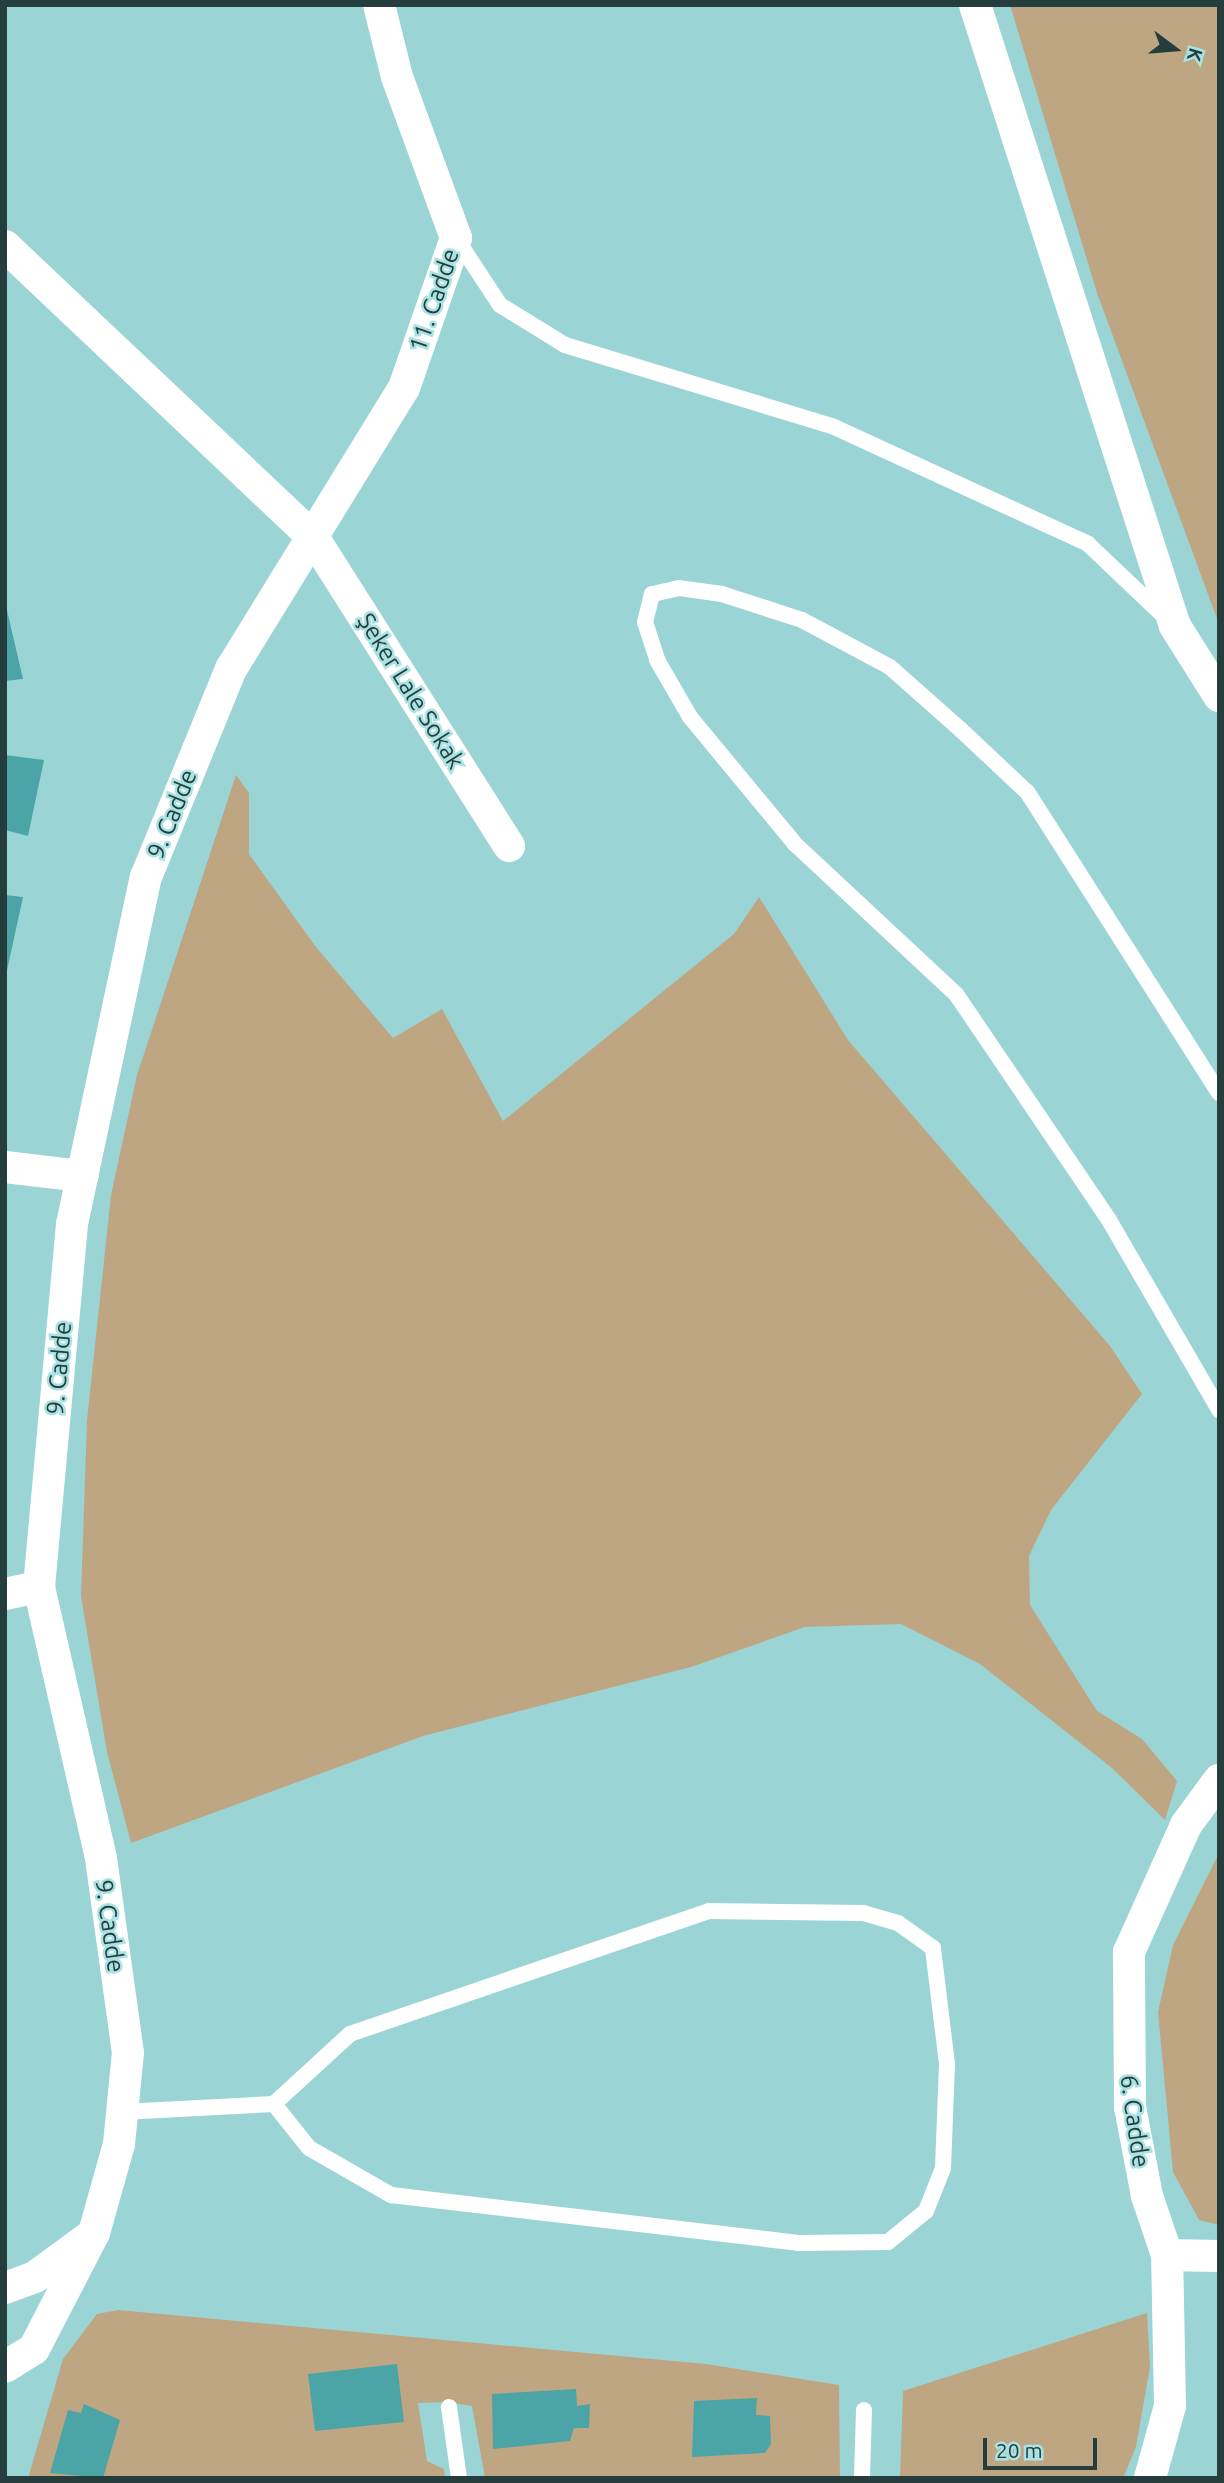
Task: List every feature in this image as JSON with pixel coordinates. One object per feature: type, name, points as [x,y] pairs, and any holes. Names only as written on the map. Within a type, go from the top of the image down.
[{"type":"street","name":"11. Cadde","points":[[313,537],[404,388],[456,238],[397,77],[379,5]]},
{"type":"street","points":[[975,5],[1175,626],[1219,696]]},
{"type":"street","name":"Şeker Lale Sokak","points":[[5,246],[313,537],[509,846]]},
{"type":"street","name":"9. Cadde","points":[[5,2367],[34,2349],[94,2233],[122,2112],[128,2053],[101,1858],[40,1587],[72,1224],[146,877],[231,669],[313,537]]},
{"type":"street","points":[[5,1167],[82,1176]]},
{"type":"street","points":[[5,1594],[40,1587]]},
{"type":"street","name":"6. Cadde","points":[[1150,2478],[1170,2406],[1167,2255],[1130,2107],[1129,1952],[1186,1825],[1219,1780]]},
{"type":"street","points":[[5,2288],[35,2277],[94,2233]]},
{"type":"street","points":[[1167,2255],[1219,2256]]},
{"type":"lane","points":[[456,238],[500,305],[565,345],[832,426],[1052,527],[1088,544],[1175,626]]},
{"type":"lane","points":[[1219,1093],[1027,792],[890,667],[802,620],[722,594],[678,588],[652,594],[645,622],[657,660],[690,717],[795,844],[956,994],[1109,1220],[1219,1410]]},
{"type":"lane","points":[[122,2112],[274,2104],[351,2034],[709,1911],[864,1913],[898,1923],[933,1948],[947,2064],[943,2168],[926,2211],[888,2242],[798,2243],[391,2195],[309,2148],[274,2104]]},
{"type":"lane","points":[[449,2407],[459,2478]]},
{"type":"lane","points":[[863,2478],[864,2410]]},
{"type":"shaded area","points":[[1010,5],[1219,5],[1219,624],[1097,293]]},
{"type":"shaded area","points":[[236,775],[249,793],[249,854],[316,947],[393,1038],[442,1009],[503,1121],[734,934],[759,897],[848,1040],[1110,1346],[1142,1394],[1051,1510],[1029,1556],[1030,1605],[1097,1711],[1142,1739],[1177,1781],[1165,1820],[1112,1768],[980,1664],[901,1624],[805,1627],[691,1667],[423,1736],[131,1843],[107,1752],[81,1596],[87,1420],[111,1195],[137,1075]]},
{"type":"shaded area","points":[[1219,1853],[1219,2225],[1199,2220],[1173,2172],[1158,2012],[1173,1945]]},
{"type":"shaded area","points":[[118,2310],[706,2364],[839,2385],[840,2478],[485,2478],[472,2406],[447,2402],[418,2403],[427,2461],[444,2469],[445,2478],[28,2478],[63,2359],[97,2314]]},
{"type":"shaded area","points":[[1147,2313],[1150,2367],[1136,2447],[1123,2478],[900,2478],[903,2391]]},
{"type":"building","points":[[6,606],[23,679],[5,681]]},
{"type":"building","points":[[5,755],[44,760],[28,836],[5,830]]},
{"type":"building","points":[[5,895],[23,897],[6,975],[5,975]]},
{"type":"building","points":[[397,2364],[404,2422],[315,2431],[308,2374]]},
{"type":"building","points":[[576,2389],[577,2406],[590,2404],[589,2428],[574,2428],[570,2441],[493,2449],[492,2394]]},
{"type":"building","points":[[757,2398],[756,2415],[770,2416],[771,2444],[765,2453],[692,2457],[694,2401]]},
{"type":"building","points":[[84,2404],[120,2420],[103,2478],[50,2473],[68,2410],[81,2413]]}]
